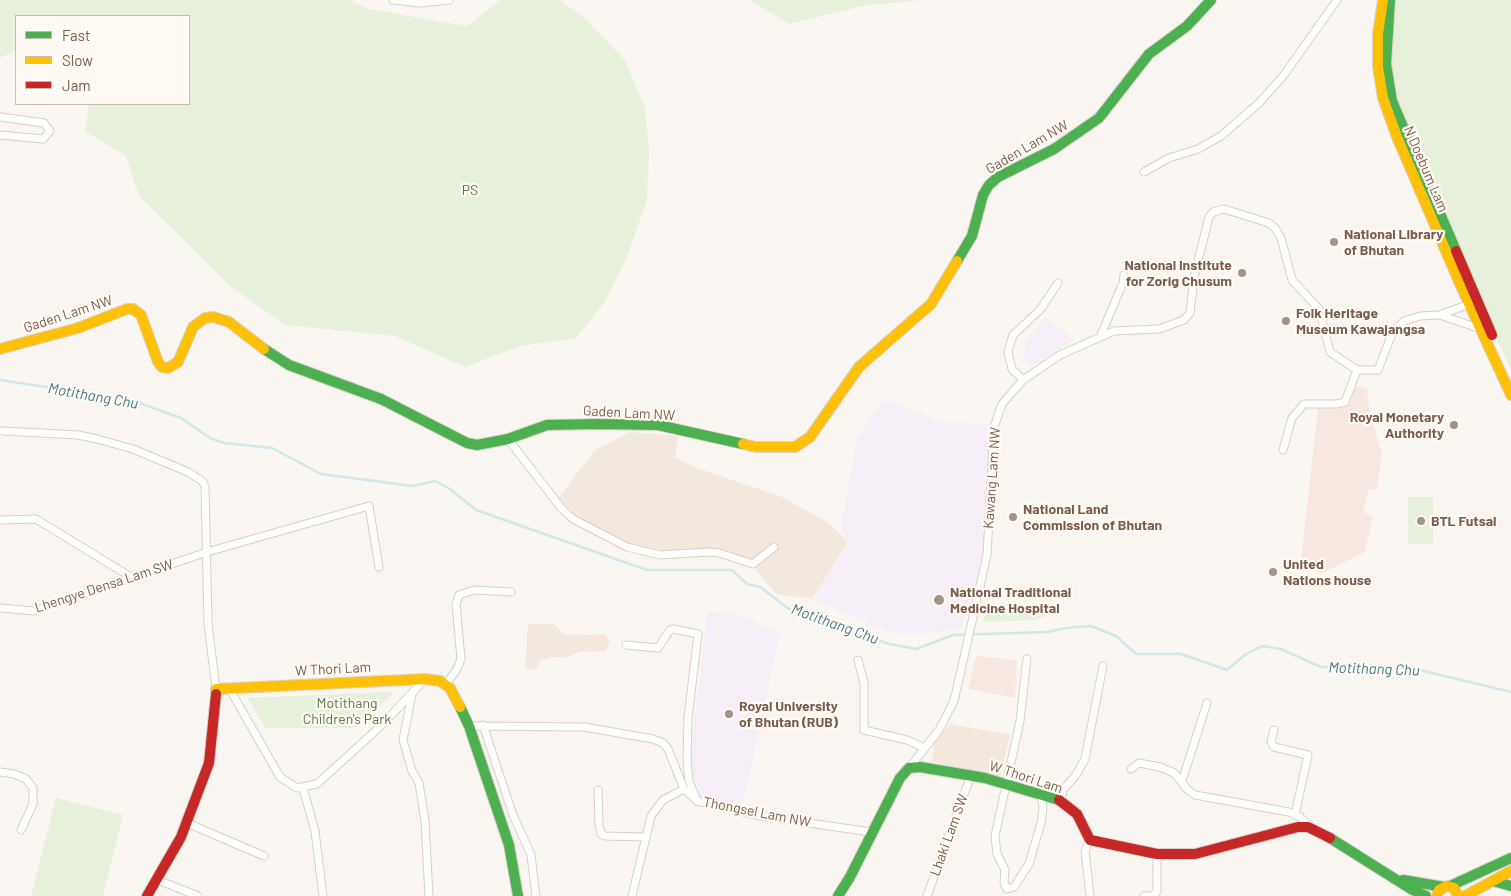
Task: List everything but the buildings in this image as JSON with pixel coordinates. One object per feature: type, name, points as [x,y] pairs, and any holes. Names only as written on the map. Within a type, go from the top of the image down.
[{"type":"main road","name":"Gaden Lam NW","points":[[0,349],[78,328],[126,309],[133,309],[141,315],[158,362],[162,367],[168,368],[178,362],[193,327],[205,318],[213,317],[228,322],[270,354],[289,365],[381,399],[456,439],[477,444],[508,438],[547,425],[598,424],[674,428],[756,447],[786,449],[804,443],[818,427],[859,367],[931,304],[972,236],[982,195],[989,185],[998,177],[1054,149],[1099,118],[1145,59],[1159,46],[1187,26],[1211,0]]},
{"type":"main road","name":"N Doebum Lam","points":[[1383,0],[1378,34],[1378,67],[1383,98],[1398,137],[1473,303],[1511,380]]},
{"type":"main road","name":"N Doebum Lam","points":[[1390,0],[1386,64],[1392,101],[1473,303]]},
{"type":"main road","name":"N Doebum Lam","points":[[1486,329],[1511,395]]},
{"type":"main road","name":"W Thori Lam","points":[[216,689],[425,679],[446,684]]},
{"type":"main road","points":[[446,684],[454,694],[469,726],[509,845],[518,896]]},
{"type":"main road","points":[[148,896],[187,823],[212,748],[216,689]]},
{"type":"main road","name":"W Thori Lam","points":[[909,768],[920,766],[972,775],[1061,801],[1077,814],[1090,840]]},
{"type":"main road","points":[[838,896],[850,877],[870,832],[900,778],[909,768]]},
{"type":"main road","points":[[1090,840],[1157,854],[1195,854],[1298,826],[1312,828],[1426,896]]},
{"type":"main road","points":[[1437,896],[1439,890],[1511,858]]},
{"type":"main road","points":[[1465,896],[1511,871]]},
{"type":"main road","points":[[1394,878],[1415,884],[1447,886],[1456,890],[1458,896]]},
{"type":"main road","points":[[1493,881],[1511,886]]},
{"type":"street","points":[[393,0],[420,3],[448,0]]},
{"type":"street","points":[[1144,172],[1169,158],[1205,145],[1220,136],[1259,103],[1284,75],[1337,0]]},
{"type":"street","points":[[0,117],[44,123],[50,130],[44,140],[0,135]]},
{"type":"street","name":"Kawang Lam NW","points":[[909,768],[939,730],[950,712],[987,555],[996,419],[1006,396],[1023,380],[1060,355],[1114,331],[1159,329],[1178,324],[1188,316],[1194,278],[1209,217],[1220,208],[1269,223],[1275,228],[1281,238],[1292,280],[1319,309],[1330,352],[1357,370]]},
{"type":"street","points":[[1100,337],[1123,283],[1124,275]]},
{"type":"street","points":[[1023,380],[1012,369],[1008,352],[1013,335],[1040,310],[1058,284]]},
{"type":"street","points":[[1283,450],[1292,418],[1304,404],[1336,404],[1345,402],[1357,370],[1378,370],[1393,331],[1404,321],[1420,316],[1439,315],[1473,303]]},
{"type":"street","points":[[1439,315],[1486,329]]},
{"type":"street","points":[[3,431],[78,435],[97,439],[122,446],[196,476],[205,486],[208,624],[216,689]]},
{"type":"street","points":[[508,438],[562,509],[574,519],[628,547],[660,556],[714,553],[753,564],[774,547]]},
{"type":"street","name":"Lhengye Densa Lam SW","points":[[0,608],[34,611],[207,552],[369,506],[379,567]]},
{"type":"street","points":[[0,520],[36,519],[131,577]]},
{"type":"street","points":[[446,684],[457,669],[461,659],[456,604],[459,595],[474,590],[511,592]]},
{"type":"street","points":[[626,645],[658,648],[670,630],[673,629],[698,634],[688,718],[687,760],[689,781],[697,801]]},
{"type":"street","points":[[1005,896],[1005,870],[997,854],[995,836],[1022,707],[1027,659]]},
{"type":"street","points":[[858,660],[864,683],[864,730],[907,740],[925,748]]},
{"type":"street","points":[[1061,801],[1063,790],[1076,775],[1085,759],[1103,666]]},
{"type":"street","points":[[230,688],[280,776],[292,786],[303,788],[317,784],[384,723],[425,679]]},
{"type":"street","points":[[412,693],[403,740],[420,793],[425,820],[430,896]]},
{"type":"street","points":[[1182,780],[1206,703]]},
{"type":"street","points":[[483,725],[513,815],[532,855],[536,896]]},
{"type":"street","name":"Thongsel Lam NW","points":[[469,726],[584,727],[653,740],[662,743],[668,749],[684,789],[697,801],[760,816],[870,832]]},
{"type":"street","points":[[1274,730],[1271,742],[1274,747],[1308,755],[1295,815]]},
{"type":"street","points":[[1131,769],[1139,763],[1148,764],[1174,773],[1182,780],[1187,789],[1195,795],[1271,808],[1295,815],[1312,828]]},
{"type":"street","points":[[0,772],[14,774],[26,779],[33,788],[33,804],[21,830]]},
{"type":"street","name":"Lhaki Lam SW","points":[[927,896],[972,775]]},
{"type":"street","points":[[303,788],[315,831],[323,896]]},
{"type":"street","points":[[632,896],[648,825],[657,806],[663,800],[684,789]]},
{"type":"street","points":[[598,790],[601,834],[606,836],[645,837]]},
{"type":"street","points":[[1006,888],[1014,887],[1029,864],[1041,822],[1043,808],[1041,795]]},
{"type":"street","points":[[187,823],[264,856]]},
{"type":"street","points":[[1090,840],[1085,852],[1090,896]]},
{"type":"street","points":[[1144,896],[1153,896],[1157,891],[1157,854]]},
{"type":"street","points":[[158,880],[198,896]]},
{"type":"shaded area","points":[[1046,317],[1074,340],[1030,367],[1025,358],[1024,343]]},
{"type":"shaded area","points":[[1354,386],[1367,389],[1369,409],[1382,453],[1377,490],[1369,489],[1363,512],[1373,516],[1365,552],[1320,574],[1301,560],[1319,399],[1350,405]]},
{"type":"shaded area","points":[[883,400],[945,422],[991,424],[985,546],[961,629],[920,634],[890,633],[812,599],[848,542],[841,527],[857,439]]},
{"type":"shaded area","points":[[630,432],[678,436],[675,457],[697,468],[782,497],[829,523],[848,542],[812,599],[776,594],[753,566],[707,549],[660,553],[628,544],[576,518],[559,497],[595,450]]},
{"type":"shaded area","name":"Royal University of Bhutan (RUB)","points":[[708,611],[741,615],[780,634],[742,808],[707,801],[701,794],[692,772],[691,748]]},
{"type":"shaded area","points":[[528,624],[553,624],[566,635],[605,634],[610,642],[605,651],[578,652],[566,658],[551,657],[539,661],[536,670],[525,668]]},
{"type":"shaded area","points":[[976,656],[1017,660],[1015,698],[968,689]]},
{"type":"shaded area","points":[[950,724],[1010,735],[1000,777],[932,762],[934,744]]},
{"type":"green space","name":"PS","points":[[0,0],[351,0],[367,9],[467,26],[501,0],[560,0],[583,17],[625,60],[645,108],[649,150],[647,200],[626,259],[604,303],[576,338],[520,346],[465,367],[395,336],[285,325],[230,286],[139,196],[126,156],[85,131],[89,105],[190,105],[190,15],[15,15],[15,50],[0,58]]},
{"type":"green space","points":[[750,0],[921,0],[867,5],[789,24]]},
{"type":"green space","points":[[1390,0],[1511,0],[1511,370],[1395,109],[1388,82]]},
{"type":"green space","name":"BTL Futsal","points":[[1408,497],[1433,497],[1433,544],[1408,544]]},
{"type":"green space","points":[[988,603],[1055,613],[1034,620],[983,622]]},
{"type":"green space","name":"Motithang Children's Park","points":[[395,692],[354,728],[266,728],[247,698]]},
{"type":"green space","points":[[56,798],[123,815],[103,896],[31,896]]},
{"type":"waterway","name":"Motithang Chu","points":[[0,380],[131,400],[181,418],[210,438],[224,443],[272,448],[321,474],[413,486],[435,481],[450,489],[476,510],[647,570],[732,570],[747,584],[760,587],[789,609],[889,644],[916,649],[953,635],[1048,632],[1091,626],[1116,636],[1136,654],[1181,654],[1227,670],[1246,654],[1262,646],[1281,649],[1321,667],[1372,672],[1416,669],[1511,692]]},
{"type":"traffic: fast","points":[[957,261],[972,236],[983,195],[989,185],[998,177],[1054,149],[1099,118],[1149,54],[1187,26],[1211,0]]},
{"type":"traffic: fast","points":[[1390,0],[1386,64],[1392,101],[1456,251]]},
{"type":"traffic: fast","points":[[264,349],[289,365],[381,399],[467,443],[477,445],[508,439],[547,425],[598,424],[658,425],[743,444]]},
{"type":"traffic: fast","points":[[460,707],[469,726],[509,845],[518,896]]},
{"type":"traffic: fast","points":[[838,896],[850,877],[900,778],[909,768],[920,767],[985,778],[1059,800]]},
{"type":"traffic: fast","points":[[1330,838],[1411,889],[1426,896]]},
{"type":"traffic: fast","points":[[1450,886],[1511,858]]},
{"type":"traffic: fast","points":[[1403,880],[1444,887]]},
{"type":"traffic: fast","points":[[1493,881],[1511,886]]},
{"type":"traffic: slow","points":[[1383,0],[1378,34],[1378,67],[1383,98],[1397,137],[1460,284],[1511,395]]},
{"type":"traffic: slow","points":[[743,444],[756,447],[795,447],[810,437],[859,367],[931,304],[957,261]]},
{"type":"traffic: slow","points":[[0,349],[78,328],[127,309],[133,309],[141,315],[158,362],[162,367],[168,368],[178,362],[193,327],[205,318],[213,317],[229,322],[264,349]]},
{"type":"traffic: slow","points":[[216,694],[216,689],[425,679],[440,681],[450,688],[460,707]]},
{"type":"traffic: slow","points":[[1465,896],[1511,871]]},
{"type":"traffic: slow","points":[[1437,896],[1439,890],[1447,886],[1454,888],[1458,896]]},
{"type":"traffic: jam","points":[[1456,251],[1492,335]]},
{"type":"traffic: jam","points":[[147,896],[181,837],[209,763],[216,694]]},
{"type":"traffic: jam","points":[[1059,800],[1077,814],[1090,840],[1157,854],[1195,854],[1298,827],[1308,827],[1330,838]]},
{"type":"place","name":"National Library of Bhutan","points":[[1334,242]]},
{"type":"place","name":"National Institute for Zorig Chusum","points":[[1242,273]]},
{"type":"place","name":"Folk Heritage Museum Kawajangsa","points":[[1286,321]]},
{"type":"place","name":"Royal Monetary Authority","points":[[1454,425]]},
{"type":"place","name":"National Land Commission of Bhutan","points":[[1013,517]]},
{"type":"place","name":"BTL Futsal","points":[[1421,521]]},
{"type":"place","name":"United Nations house","points":[[1273,572]]},
{"type":"place","name":"National Traditional Medicine Hospital","points":[[939,600]]},
{"type":"place","name":"Royal University of Bhutan (RUB)","points":[[729,714]]}]
